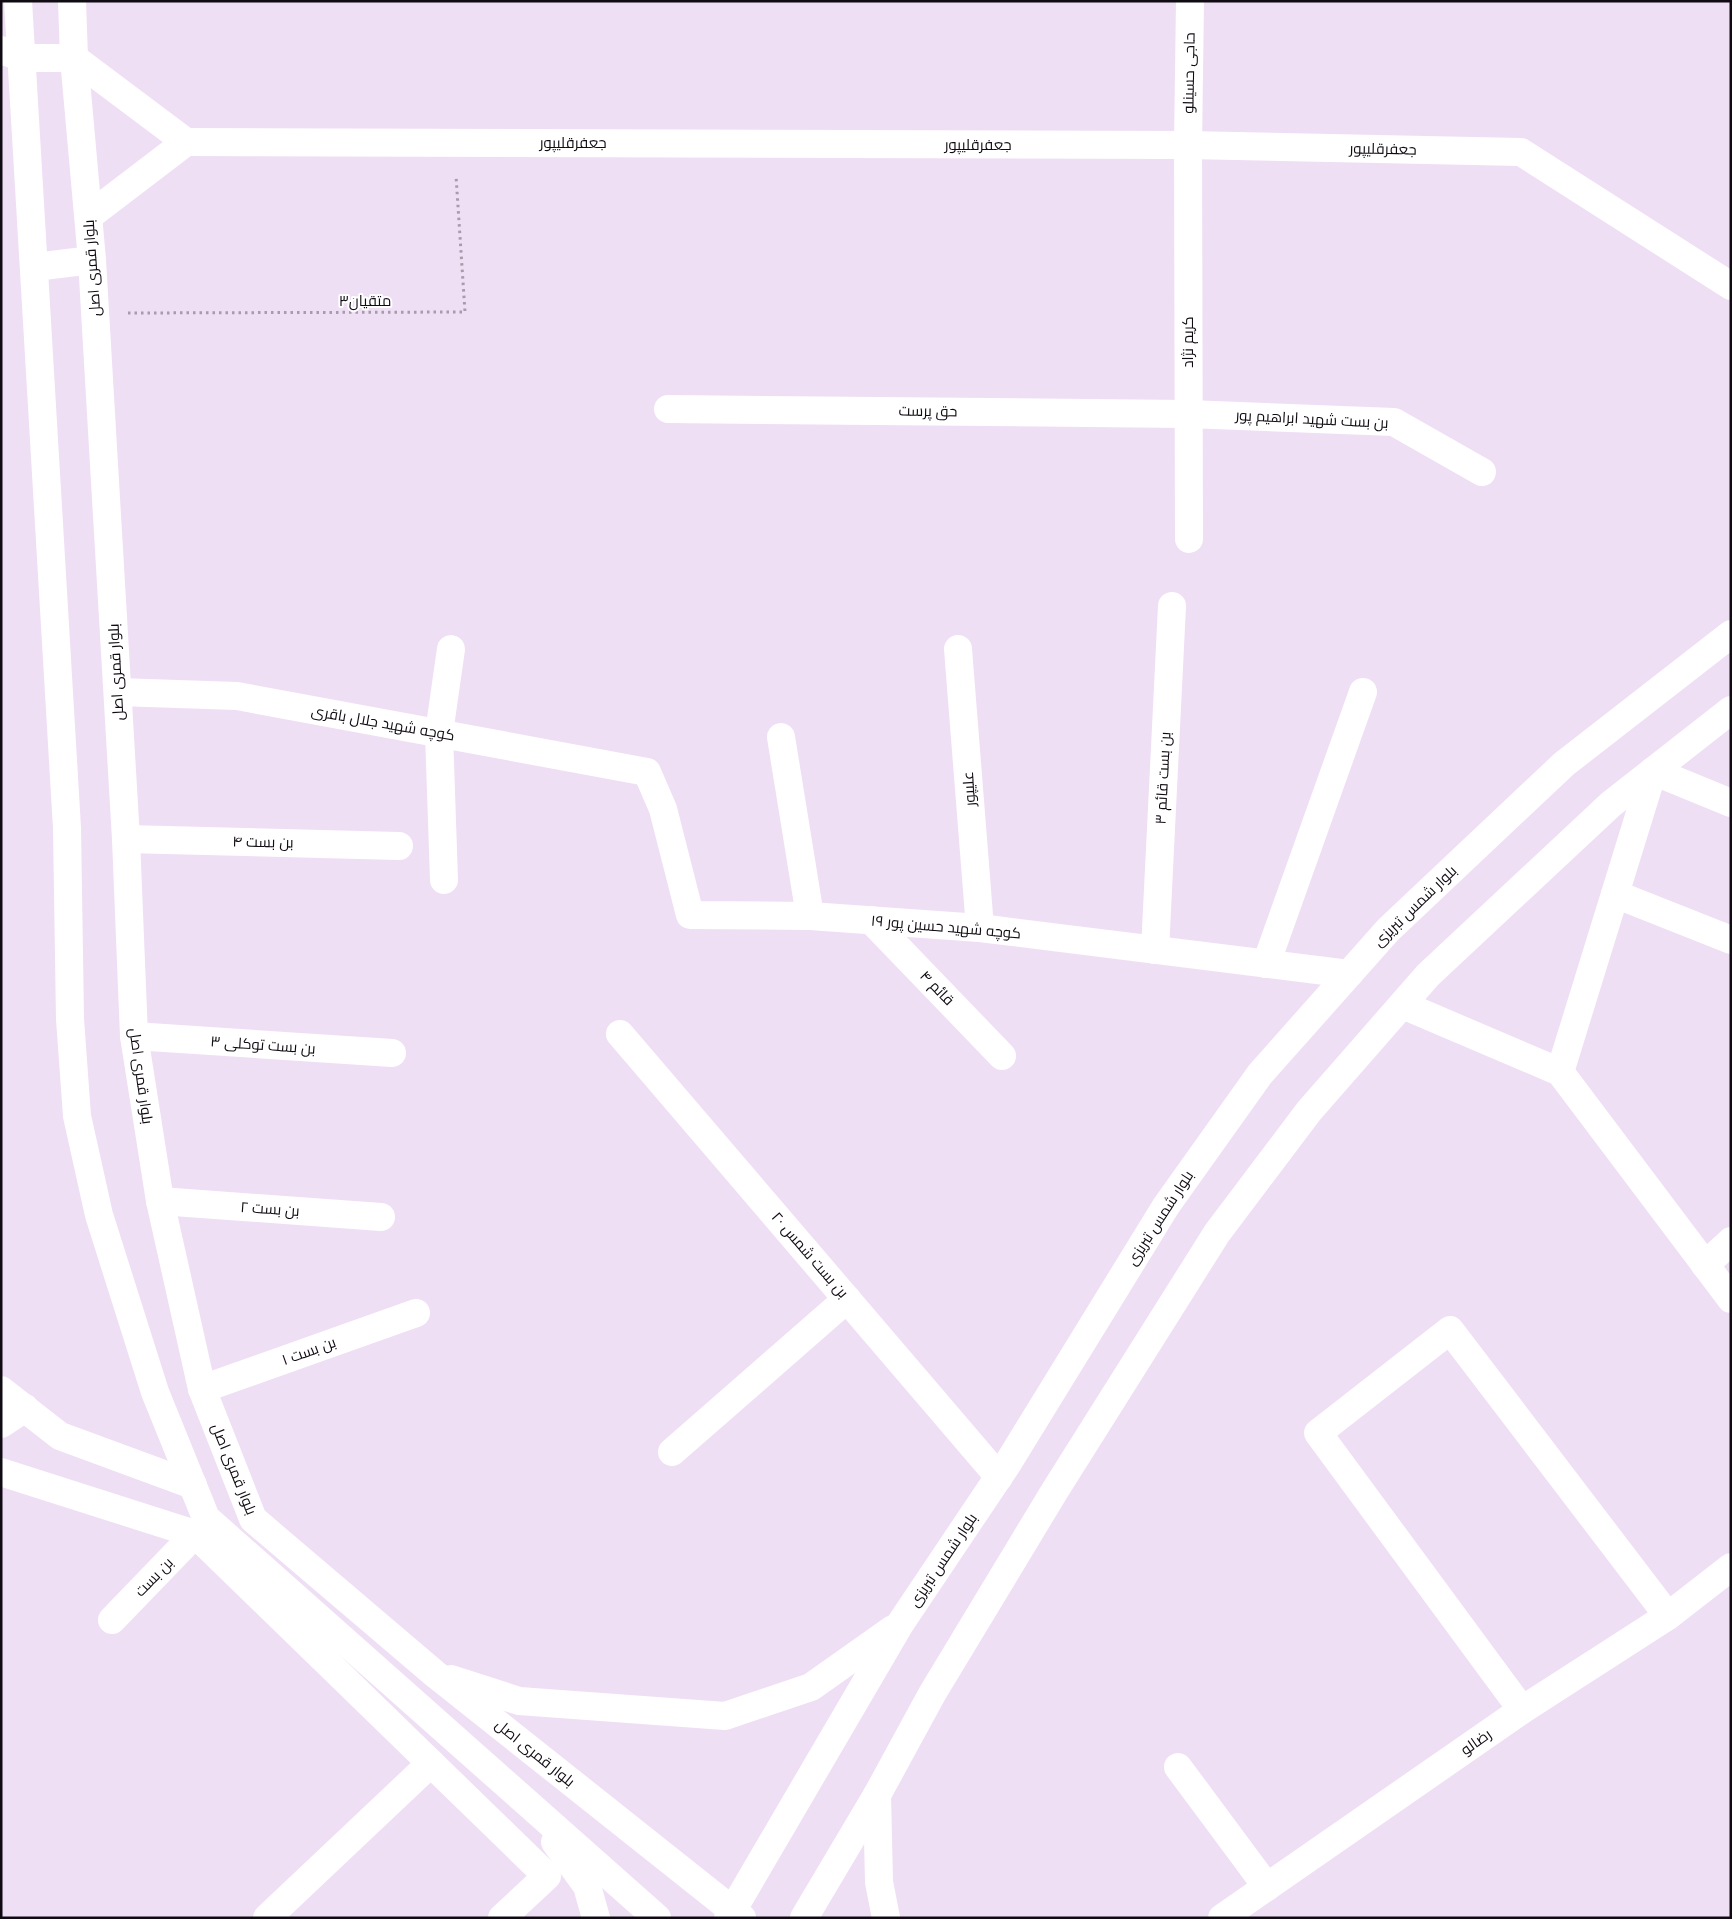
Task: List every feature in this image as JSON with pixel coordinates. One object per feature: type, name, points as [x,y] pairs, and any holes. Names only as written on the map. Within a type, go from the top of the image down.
[{"type":"street","points":[[18,1],[11,54],[35,266],[67,828],[70,1019],[77,1116],[99,1215],[156,1392],[206,1518],[657,1918]]},
{"type":"street","name":"بلوار قمری اصل","points":[[72,1],[74,58],[92,260],[118,692],[134,1036],[160,1201],[202,1389],[253,1519],[435,1674],[734,1915]]},
{"type":"street","name":"حاجی حسینلو","points":[[1188,145],[1190,1]]},
{"type":"street","points":[[11,54],[74,58],[186,142],[89,216]]},
{"type":"street","name":"جعفرقلیپور","points":[[186,142],[1188,145],[1521,152],[1731,286]]},
{"type":"street","name":"کریم نژاد","points":[[1188,145],[1189,539]]},
{"type":"street","points":[[35,266],[92,260]]},
{"type":"street","name":"حق پرست","points":[[668,409],[1188,414]]},
{"type":"street","name":"بن بست شهید ابراهیم پور","points":[[1188,414],[1394,422],[1482,472]]},
{"type":"street","name":"بن بست قائم ۳","points":[[1155,950],[1172,606]]},
{"type":"street","name":"بلوار شمس تبریزی","points":[[734,1915],[900,1624],[998,1477],[1166,1206],[1260,1074],[1388,930],[1564,764],[1731,634]]},
{"type":"street","points":[[444,880],[439,733],[451,649]]},
{"type":"street","name":"علیپور","points":[[958,649],[980,928]]},
{"type":"street","name":"کوچه شهید جلال باقری","points":[[118,692],[237,696],[647,772]]},
{"type":"street","points":[[1266,964],[1363,692]]},
{"type":"street","points":[[804,1918],[877,1795],[932,1694],[1054,1492],[1217,1233],[1309,1111],[1428,975],[1611,804],[1731,710]]},
{"type":"street","points":[[781,737],[810,916]]},
{"type":"street","points":[[1654,771],[1731,803]]},
{"type":"street","points":[[1560,1072],[1654,771]]},
{"type":"street","name":"کوچه شهید حسین پور ۱۹","points":[[647,772],[663,809],[690,915],[810,916],[980,928],[1349,974]]},
{"type":"street","name":"بن بست ۴","points":[[126,839],[400,846]]},
{"type":"street","points":[[1615,894],[1731,940]]},
{"type":"street","name":"قائم ۴","points":[[872,920],[1002,1056]]},
{"type":"street","points":[[1403,1005],[1560,1072],[1731,1299]]},
{"type":"street","name":"بن بست شمس ۲۰","points":[[620,1034],[998,1477]]},
{"type":"street","name":"بن بست توکلی ۳","points":[[134,1036],[392,1053]]},
{"type":"street","name":"بن بست ۲","points":[[160,1201],[380,1217]]},
{"type":"street","points":[[1705,1265],[1731,1241]]},
{"type":"street","points":[[672,1452],[847,1299]]},
{"type":"street","name":"بن بست ۱","points":[[202,1389],[416,1314]]},
{"type":"street","points":[[1522,1710],[1318,1433],[1450,1330],[1668,1616]]},
{"type":"street","points":[[1,1390],[60,1436],[193,1486]]},
{"type":"street","points":[[1,1424],[25,1408]]},
{"type":"street","points":[[1,1472],[195,1534],[547,1876],[502,1918]]},
{"type":"street","name":"بن بست","points":[[112,1620],[195,1534]]},
{"type":"street","name":"رضالو","points":[[1222,1918],[1522,1710],[1668,1616],[1731,1567]]},
{"type":"street","points":[[435,1674],[519,1701],[725,1716],[811,1687],[900,1624]]},
{"type":"street","points":[[267,1918],[431,1763]]},
{"type":"street","points":[[1178,1767],[1267,1887]]},
{"type":"street","points":[[877,1795],[879,1882],[886,1918]]},
{"type":"street","points":[[526,1802],[587,1886],[596,1918]]},
{"type":"path","name":"متقیان۳","points":[[95,313],[465,312],[453,143]]}]
